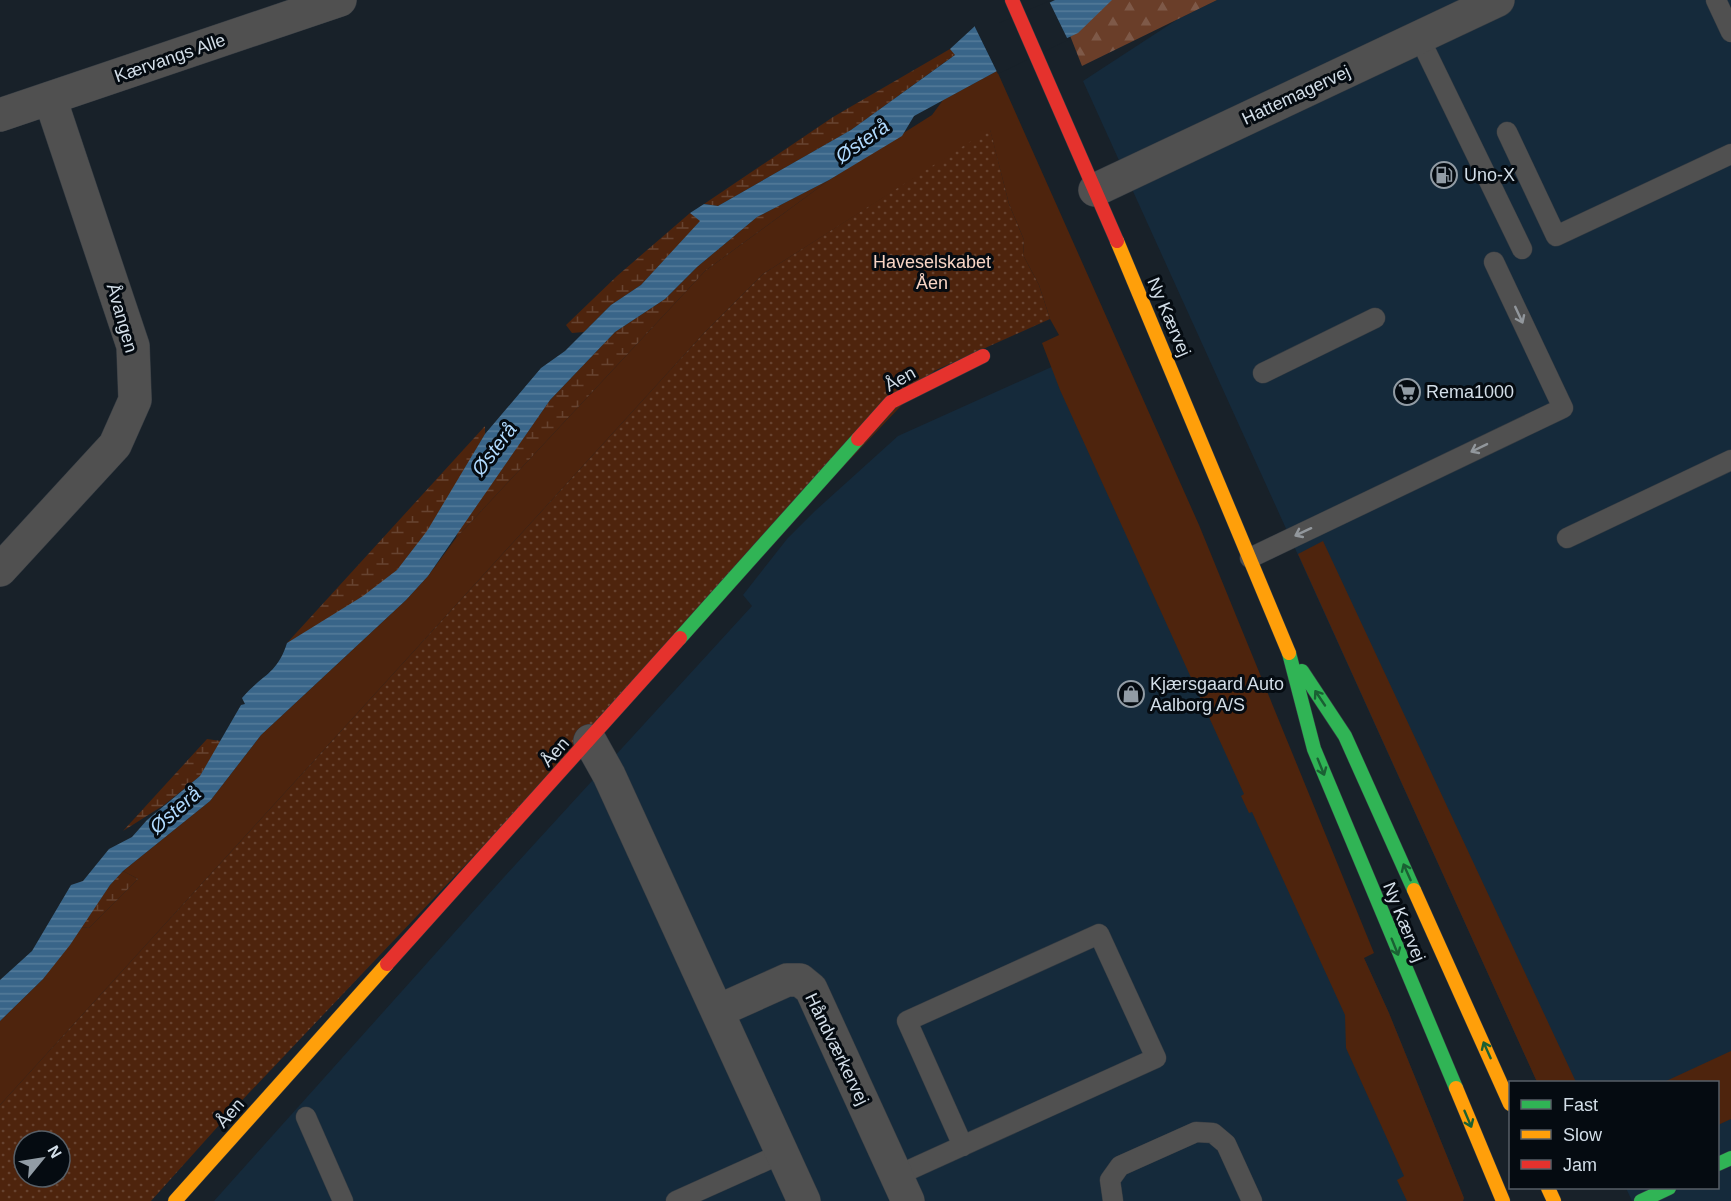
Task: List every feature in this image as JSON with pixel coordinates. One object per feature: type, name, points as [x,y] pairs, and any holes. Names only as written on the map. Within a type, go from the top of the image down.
[{"type":"street","name":"Kærvangs Alle","points":[[0,115],[340,0]]},
{"type":"street","name":"Ny Kærvej","points":[[1012,0],[1095,190],[1288,650],[1314,749],[1503,1201]]},
{"type":"street","name":"Hattemagervej","points":[[1095,190],[1498,0]]},
{"type":"street","name":"Åvangen","points":[[0,570],[115,445],[135,400],[133,346],[50,98]]},
{"type":"street","name":"Åen","points":[[175,1201],[590,741],[891,402],[983,356]]},
{"type":"street","name":"Ny Kærvej","points":[[1288,650],[1345,736],[1509,1102]]},
{"type":"street","points":[[590,741],[609,775],[804,1201]]},
{"type":"street","name":"Håndværkervej","points":[[718,1011],[788,980],[800,980],[811,989],[902,1189]]},
{"type":"street","points":[[1641,1201],[1667,1189]]},
{"type":"lane","points":[[1716,0],[1731,32]]},
{"type":"lane","points":[[1419,37],[1522,249]]},
{"type":"lane","points":[[1507,132],[1556,236],[1731,153]]},
{"type":"lane","points":[[1250,558],[1563,408],[1494,262]]},
{"type":"lane","points":[[1263,373],[1375,318]]},
{"type":"lane","points":[[1567,538],[1731,460]]},
{"type":"lane","points":[[902,1189],[963,1146],[1156,1058],[1100,934],[907,1021],[963,1146]]},
{"type":"lane","points":[[306,1117],[343,1201]]},
{"type":"lane","points":[[1113,1201],[1110,1180],[1120,1166],[1196,1132],[1213,1133],[1226,1144],[1252,1201]]},
{"type":"lane","points":[[676,1201],[783,1153]]},
{"type":"shaded area","points":[[1217,0],[1731,0],[1731,1201],[1632,1201],[1626,1189],[1719,1189],[1719,1081],[1537,1081],[1083,81],[1178,19]]},
{"type":"shaded area","points":[[1087,351],[1389,1013],[1464,1198],[1463,1201],[214,1201],[505,876],[752,606],[743,595],[787,539],[815,511],[898,436]]},
{"type":"green space","points":[[1056,0],[1217,0],[1082,66]]},
{"type":"green space","points":[[950,49],[956,54],[851,130],[718,206],[704,204],[833,117]]},
{"type":"green space","points":[[997,71],[1199,525],[1374,953],[1364,958],[1389,1013],[1464,1198],[1463,1201],[1407,1201],[1397,1180],[1404,1176],[1346,1048],[1345,1015],[1252,812],[1249,813],[1241,796],[1244,794],[1060,390],[1042,343],[1059,335],[1050,319],[1039,285],[1023,255],[1024,240],[1009,204],[990,130],[763,274],[705,332],[0,1105],[0,1021],[43,979],[80,927],[89,928],[138,879],[123,871],[210,801],[261,735],[406,600],[428,576],[456,538],[705,271],[829,180],[932,115],[943,100]]},
{"type":"green space","name":"Haveselskabet Åen","points":[[990,129],[1009,204],[1024,240],[1023,255],[1039,285],[1050,319],[934,371],[230,1113],[151,1201],[0,1201],[0,1105],[705,332],[763,274]]},
{"type":"green space","points":[[829,180],[705,271],[456,538],[458,531],[550,400],[615,332],[665,299],[697,267],[757,217]]},
{"type":"green space","points":[[690,213],[701,221],[641,285],[611,305],[584,332],[572,333],[566,325],[617,276]]},
{"type":"green space","points":[[485,426],[485,434],[445,504],[423,539],[398,569],[373,591],[287,643]]},
{"type":"green space","points":[[1323,541],[1576,1081],[1537,1081],[1298,554]]},
{"type":"green space","points":[[207,739],[221,741],[200,776],[164,805],[123,831]]},
{"type":"green space","points":[[123,871],[138,879],[89,928],[80,927],[110,885]]},
{"type":"green space","points":[[1731,1051],[1731,1119],[1719,1125],[1719,1081],[1666,1081]]},
{"type":"water","name":"Østerå","points":[[1055,0],[1112,0],[1078,33],[997,71],[914,116],[902,136],[829,180],[757,217],[697,267],[665,299],[615,332],[550,400],[428,576],[406,600],[261,735],[210,801],[123,871],[110,885],[70,945],[43,979],[0,1021],[0,980],[32,951],[71,885],[83,881],[109,849],[132,837],[147,820],[200,776],[241,705],[245,704],[242,698],[278,662],[287,643],[363,596],[397,570],[427,531],[485,434],[541,368],[565,351],[611,305],[641,285],[700,221],[690,213],[704,204],[718,206],[851,130],[955,55],[950,49],[975,26],[1000,26]]},
{"type":"pier","points":[[1049,1],[1068,40],[998,74],[973,23],[999,23]]},
{"type":"traffic: fast","points":[[680,638],[858,439]]},
{"type":"traffic: fast","points":[[1289,653],[1314,749],[1456,1088]]},
{"type":"traffic: fast","points":[[1302,671],[1345,736],[1414,890]]},
{"type":"traffic: fast","points":[[1719,1164],[1731,1158]]},
{"type":"traffic: fast","points":[[1641,1201],[1667,1189]]},
{"type":"traffic: slow","points":[[1117,241],[1289,653]]},
{"type":"traffic: slow","points":[[1414,890],[1509,1102]]},
{"type":"traffic: slow","points":[[175,1201],[387,964]]},
{"type":"traffic: slow","points":[[1456,1088],[1503,1201]]},
{"type":"traffic: slow","points":[[1548,1189],[1554,1201]]},
{"type":"traffic: jam","points":[[1012,0],[1117,241]]},
{"type":"traffic: jam","points":[[858,439],[891,402],[983,356]]},
{"type":"traffic: jam","points":[[387,964],[680,638]]},
{"type":"place","name":"Uno-X","points":[[1444,175]]},
{"type":"place","name":"Rema1000","points":[[1407,392]]},
{"type":"place","name":"Kjærsgaard Auto Aalborg A/S","points":[[1131,694]]}]
